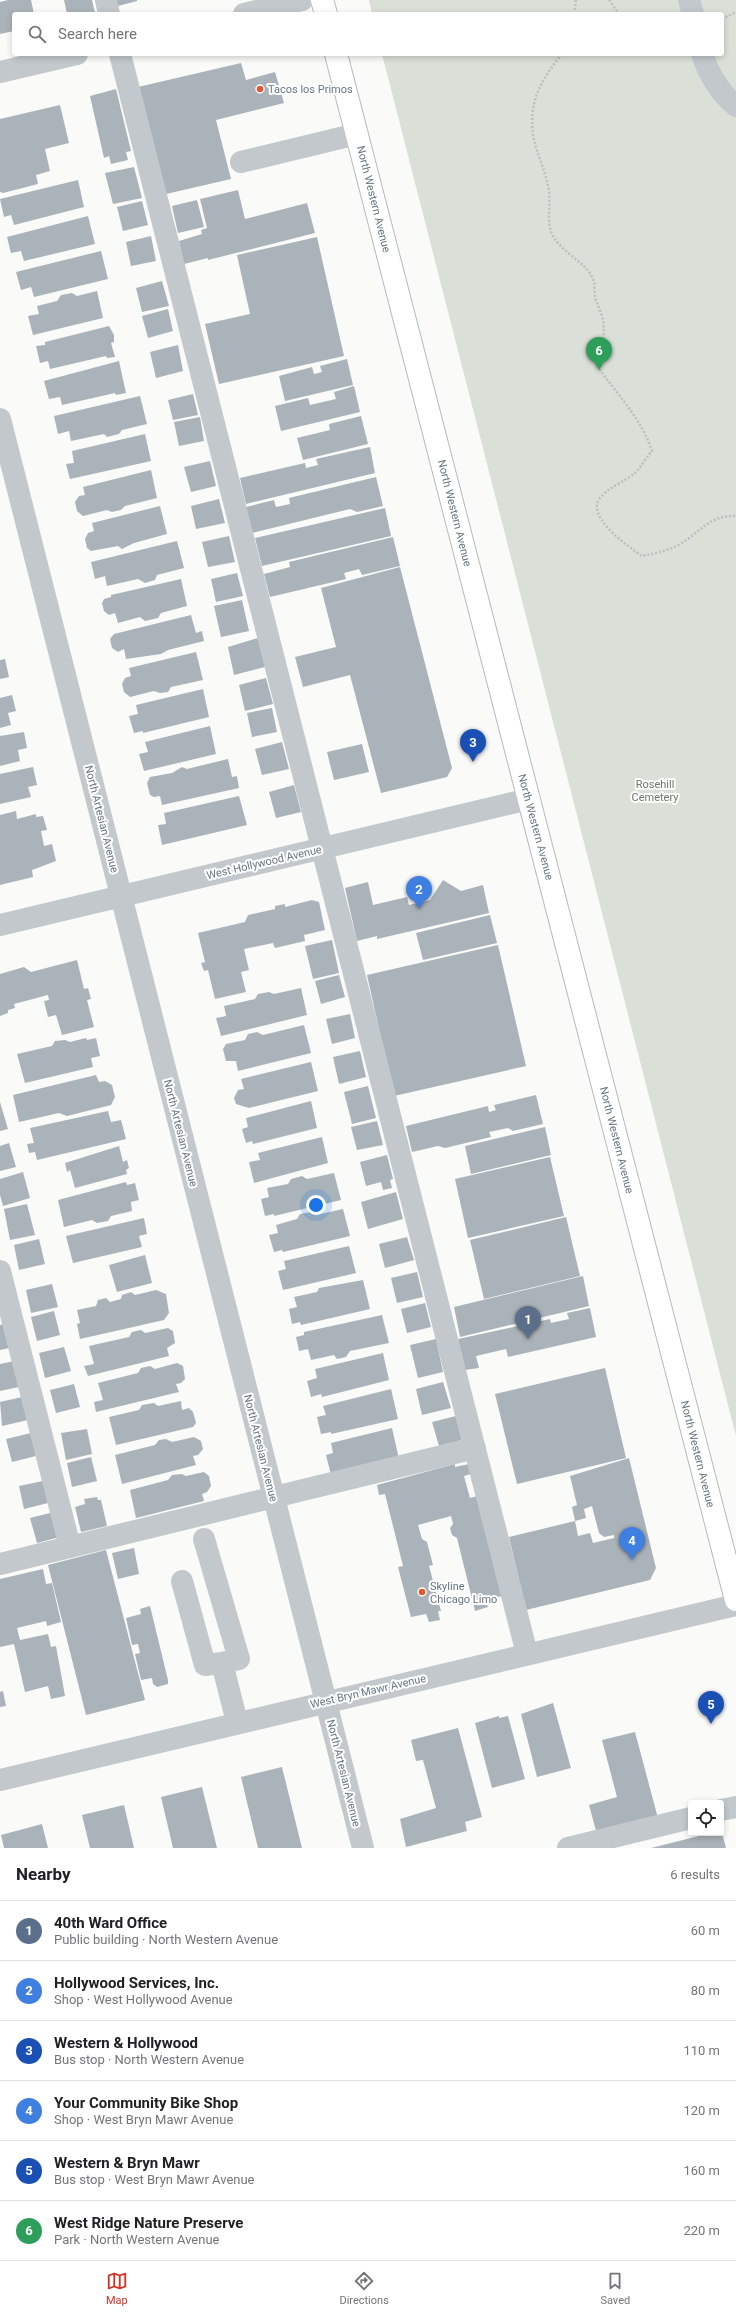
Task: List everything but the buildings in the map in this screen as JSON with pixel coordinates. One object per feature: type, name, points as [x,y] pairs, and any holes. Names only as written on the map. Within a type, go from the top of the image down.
[{"type":"main road","points":[[322,0],[325,12]]},
{"type":"main road","name":"North Western Avenue","points":[[337,56],[736,1600]]},
{"type":"street","points":[[106,0],[109,12]]},
{"type":"street","points":[[252,12],[302,0]]},
{"type":"street","points":[[690,0],[693,12]]},
{"type":"street","points":[[0,72],[68,56]]},
{"type":"street","points":[[121,56],[527,1654]]},
{"type":"street","points":[[703,56],[708,74],[736,106]]},
{"type":"street","points":[[241,162],[357,134]]},
{"type":"street","name":"North Artesian Avenue","points":[[0,419],[363,1848]]},
{"type":"street","name":"West Hollywood Avenue","points":[[0,925],[529,799]]},
{"type":"street","points":[[0,1271],[70,1546]]},
{"type":"street","points":[[0,1564],[475,1448]]},
{"type":"street","points":[[182,1581],[205,1665],[239,1659],[204,1538]]},
{"type":"street","name":"West Bryn Mawr Avenue","points":[[0,1780],[325,1701],[736,1605]]},
{"type":"street","points":[[222,1663],[237,1722]]},
{"type":"street","points":[[724,1809],[736,1806]]},
{"type":"street","points":[[573,1847],[688,1819]]},
{"type":"path","points":[[574,12],[576,0]]},
{"type":"path","points":[[609,0],[618,12]]},
{"type":"path","points":[[724,18],[736,12]]},
{"type":"path","points":[[560,56],[544,76],[533,103],[534,140],[547,175],[549,192],[548,216],[552,233],[563,249],[584,267],[594,282],[594,295],[603,317],[603,349],[600,358],[600,370],[618,392],[647,435],[652,451],[635,473],[600,498],[597,507],[601,519],[613,533],[642,556],[662,552],[681,544],[722,516],[736,516]]},
{"type":"green space","name":"Rosehill Cemetery","points":[[369,0],[736,0],[736,1436],[383,56],[724,56],[724,12],[372,12]]},
{"type":"place","name":"Tacos los Primos","points":[[260,89]]},
{"type":"place","name":"West Ridge Nature Preserve","points":[[599,370]]},
{"type":"place","name":"Western & Hollywood","points":[[473,762]]},
{"type":"place","name":"Hollywood Services, Inc.","points":[[419,909]]},
{"type":"place","name":"40th Ward Office","points":[[528,1339]]},
{"type":"place","name":"Your Community Bike Shop","points":[[632,1560]]},
{"type":"place","name":"Skyline Chicago Limo","points":[[422,1592]]},
{"type":"place","name":"Western & Bryn Mawr","points":[[711,1724]]}]
